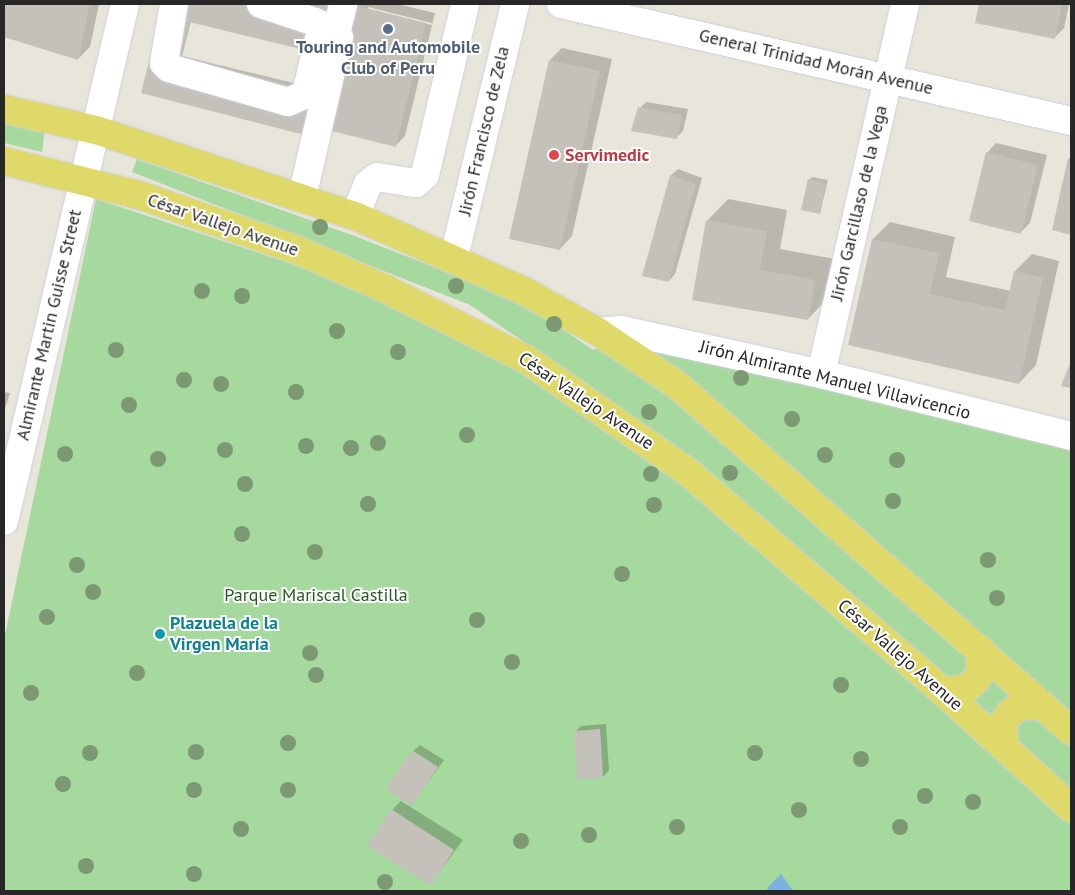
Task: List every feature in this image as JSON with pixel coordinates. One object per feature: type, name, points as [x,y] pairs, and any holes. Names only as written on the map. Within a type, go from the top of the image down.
[{"type":"main road","points":[[4,109],[96,130],[355,216],[454,257],[598,332],[677,385],[980,648],[1071,731]]},
{"type":"main road","name":"César Vallejo Avenue","points":[[4,161],[83,179],[198,214],[297,250],[384,288],[526,359],[688,472],[942,691],[1071,808]]},
{"type":"main road","points":[[942,691],[966,688],[975,682],[981,671],[980,648]]},
{"type":"main road","points":[[1004,746],[1002,728],[1010,712],[1020,706],[1044,706]]},
{"type":"street","name":"Almirante Martin Guisse Street","points":[[4,521],[9,475],[96,130],[125,4]]},
{"type":"street","points":[[174,4],[164,63],[169,68],[258,96],[288,102],[306,94],[329,29],[343,4]]},
{"type":"street","points":[[261,4],[329,29],[339,37],[302,197]]},
{"type":"street","points":[[355,216],[368,184],[377,177],[416,183],[425,176],[465,4]]},
{"type":"street","name":"Jirón Francisco de Zela","points":[[454,257],[515,4]]},
{"type":"street","name":"General Trinidad Morán Avenue","points":[[561,4],[1071,121]]},
{"type":"street","name":"Jirón Garcillaso de la Vega","points":[[821,374],[904,4]]},
{"type":"street","name":"Jirón Almirante Manuel Villavicencio","points":[[598,332],[621,330],[821,374],[1071,436]]},
{"type":"green space","points":[[4,118],[45,127],[42,152],[4,143]]},
{"type":"green space","name":"Parque Mariscal Castilla","points":[[137,159],[352,235],[524,302],[593,350],[640,331],[1071,440],[1071,891],[4,891],[4,640],[96,199],[372,290],[556,364],[470,305],[132,172]]},
{"type":"water","points":[[781,874],[793,891],[766,891],[770,885]]},
{"type":"building","points":[[4,4],[90,4],[78,60],[4,37]]},
{"type":"building","points":[[164,4],[350,4],[426,23],[396,147],[332,131],[328,141],[141,93]],"holes":[[[189,22],[309,51],[300,88],[180,59]]]},
{"type":"building","points":[[979,4],[1062,4],[1055,39],[975,23]]},
{"type":"building","name":"Servimedic","points":[[549,60],[600,71],[560,250],[509,239]]},
{"type":"building","points":[[638,107],[682,115],[677,139],[631,131]]},
{"type":"building","points":[[986,152],[1038,165],[1021,234],[969,221]]},
{"type":"building","points":[[1068,158],[1071,159],[1071,235],[1052,230]]},
{"type":"building","points":[[670,175],[696,184],[669,282],[642,276]]},
{"type":"building","points":[[808,179],[826,183],[820,214],[801,210]]},
{"type":"building","points":[[706,220],[767,231],[760,270],[815,280],[808,320],[692,300]]},
{"type":"building","points":[[872,239],[939,253],[930,294],[1005,310],[1014,271],[1043,278],[1019,384],[848,345]]},
{"type":"building","points":[[1071,361],[1071,388],[1061,386]]},
{"type":"building","points":[[600,729],[603,778],[577,780],[574,731]]},
{"type":"building","points":[[412,750],[438,767],[412,806],[386,789]]},
{"type":"building","points":[[391,809],[454,850],[431,886],[367,846]]},
{"type":"place","name":"Touring and Automobile Club of Peru","points":[[388,29]]},
{"type":"place","name":"Servimedic","points":[[554,155]]},
{"type":"place","name":"Plazuela de la Virgen María","points":[[160,634]]}]
